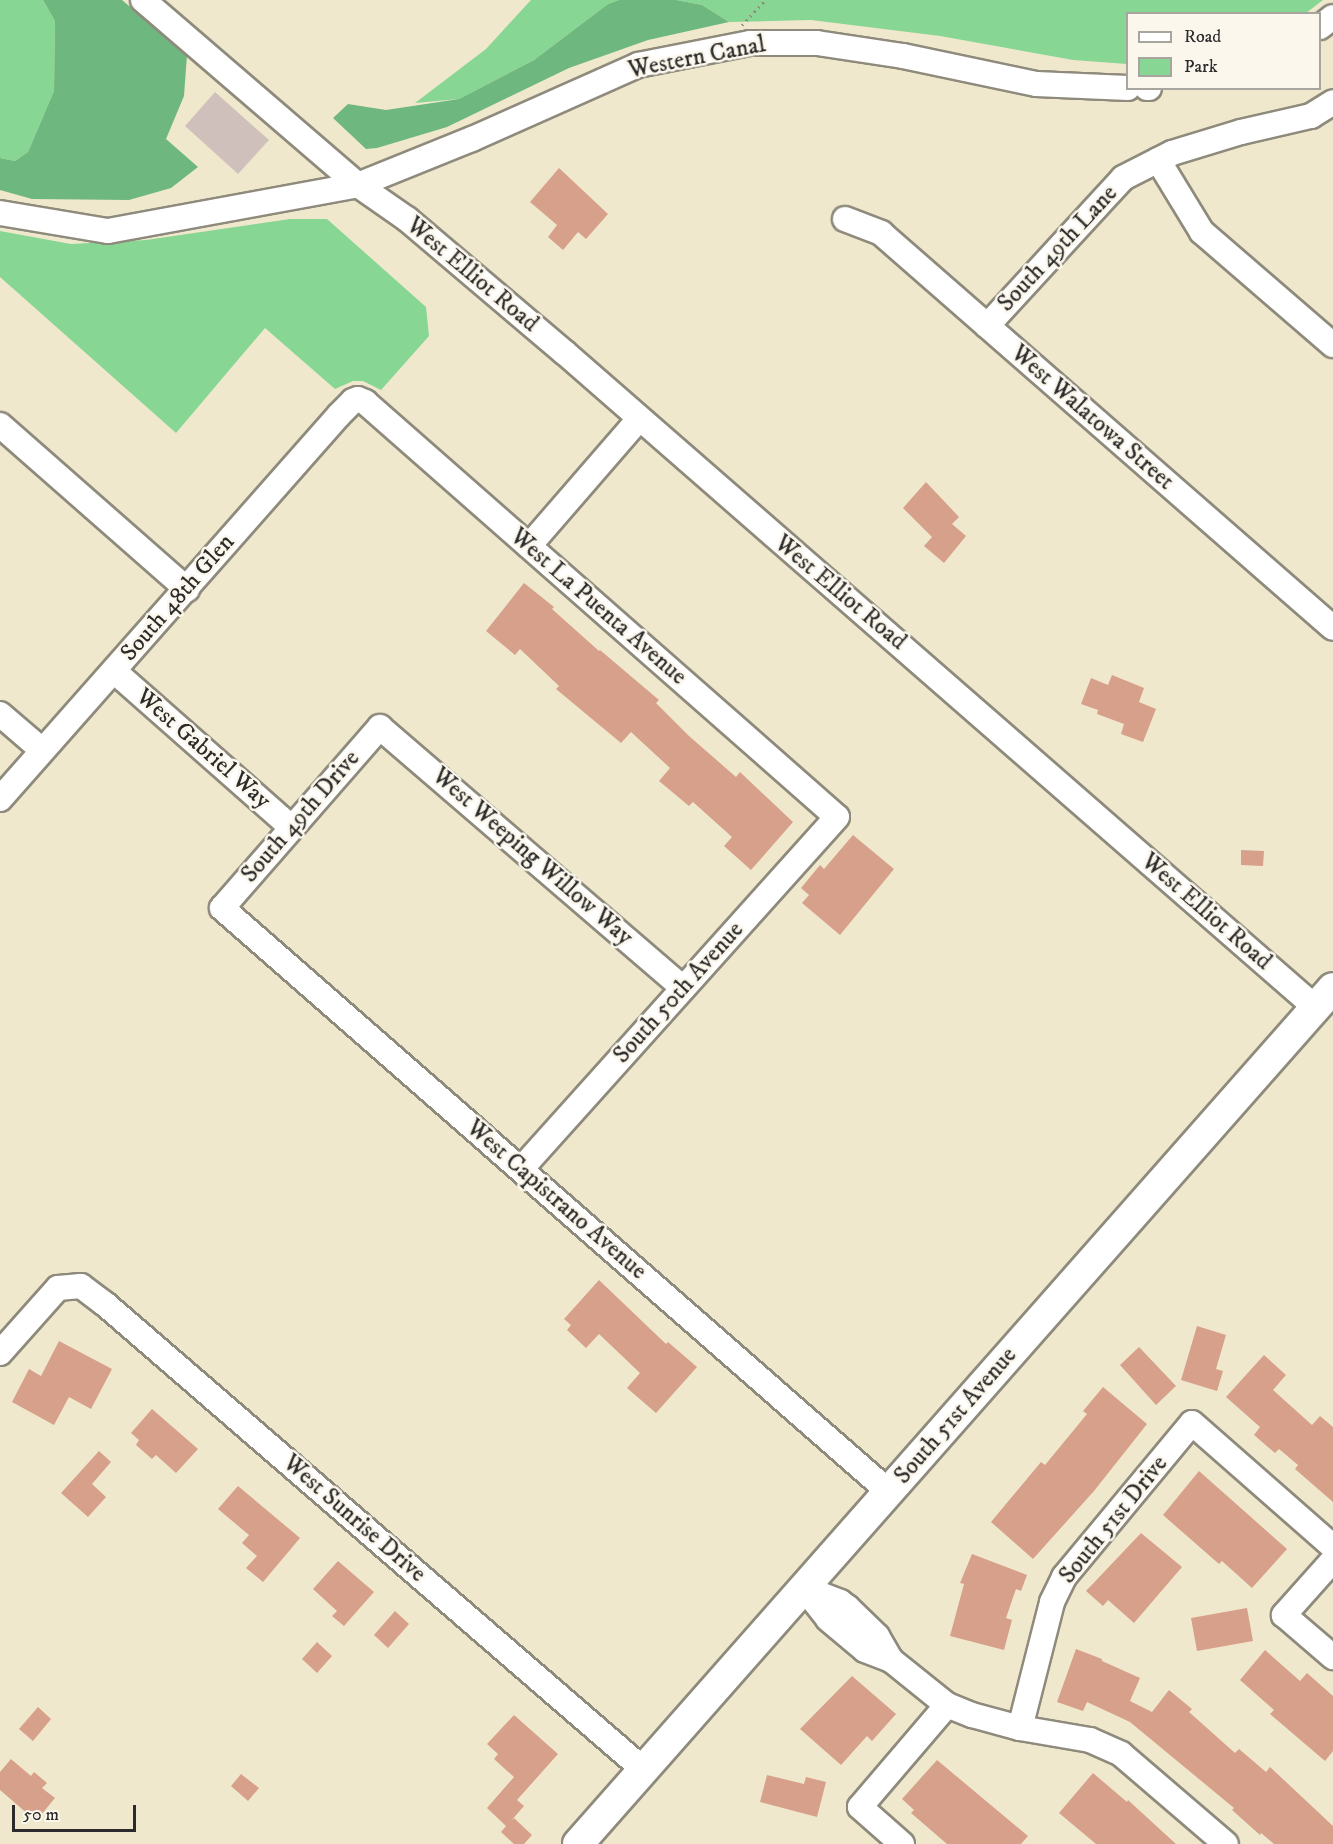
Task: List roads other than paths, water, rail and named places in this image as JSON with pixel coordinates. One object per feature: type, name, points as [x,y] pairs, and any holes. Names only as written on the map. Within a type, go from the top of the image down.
[{"type":"main road","name":"South 51st Avenue","points":[[578,1844],[1326,1003]]},
{"type":"street","name":"West Elliot Road","points":[[143,0],[358,185],[407,219],[1326,1003]]},
{"type":"street","points":[[1321,26],[1333,17]]},
{"type":"street","name":"Western Canal","points":[[358,185],[472,139],[638,65],[750,43],[817,43],[903,56],[1036,84],[1126,88]]},
{"type":"street","name":"South 49th Lane","points":[[987,326],[1123,178],[1172,153],[1241,132],[1311,116],[1333,102]]},
{"type":"street","points":[[1158,160],[1202,232],[1333,345]]},
{"type":"street","points":[[0,213],[108,231],[358,185]]},
{"type":"street","name":"West Walatowa Street","points":[[845,219],[881,233],[1333,628]]},
{"type":"street","name":"West La Puenta Avenue","points":[[358,399],[373,408],[837,817]]},
{"type":"street","name":"South 48th Glen","points":[[0,799],[339,415],[358,399]]},
{"type":"street","points":[[529,546],[639,419]]},
{"type":"street","points":[[0,425],[187,589]]},
{"type":"street","name":"West Gabriel Way","points":[[114,671],[291,827]]},
{"type":"street","points":[[0,714],[42,750]]},
{"type":"street","name":"South 49th Drive","points":[[222,908],[380,727]]},
{"type":"street","name":"West Weeping Willow Way","points":[[380,727],[683,988]]},
{"type":"street","name":"South 50th Avenue","points":[[521,1169],[837,817]]},
{"type":"street","name":"West Capistrano Avenue","points":[[222,908],[890,1492]]},
{"type":"street","name":"West Sunrise Drive","points":[[0,1353],[58,1288],[81,1287],[105,1304],[644,1770]]},
{"type":"street","name":"South 51st Drive","points":[[1020,1728],[1052,1602],[1064,1577],[1192,1424],[1333,1547]]},
{"type":"street","points":[[1333,1560],[1284,1615],[1333,1657]]},
{"type":"street","points":[[804,1588],[828,1619],[865,1650],[891,1660],[947,1705],[972,1716],[1020,1728],[1090,1740],[1121,1754],[1144,1771],[1226,1844]]},
{"type":"street","points":[[902,1844],[860,1807],[947,1705]]}]
